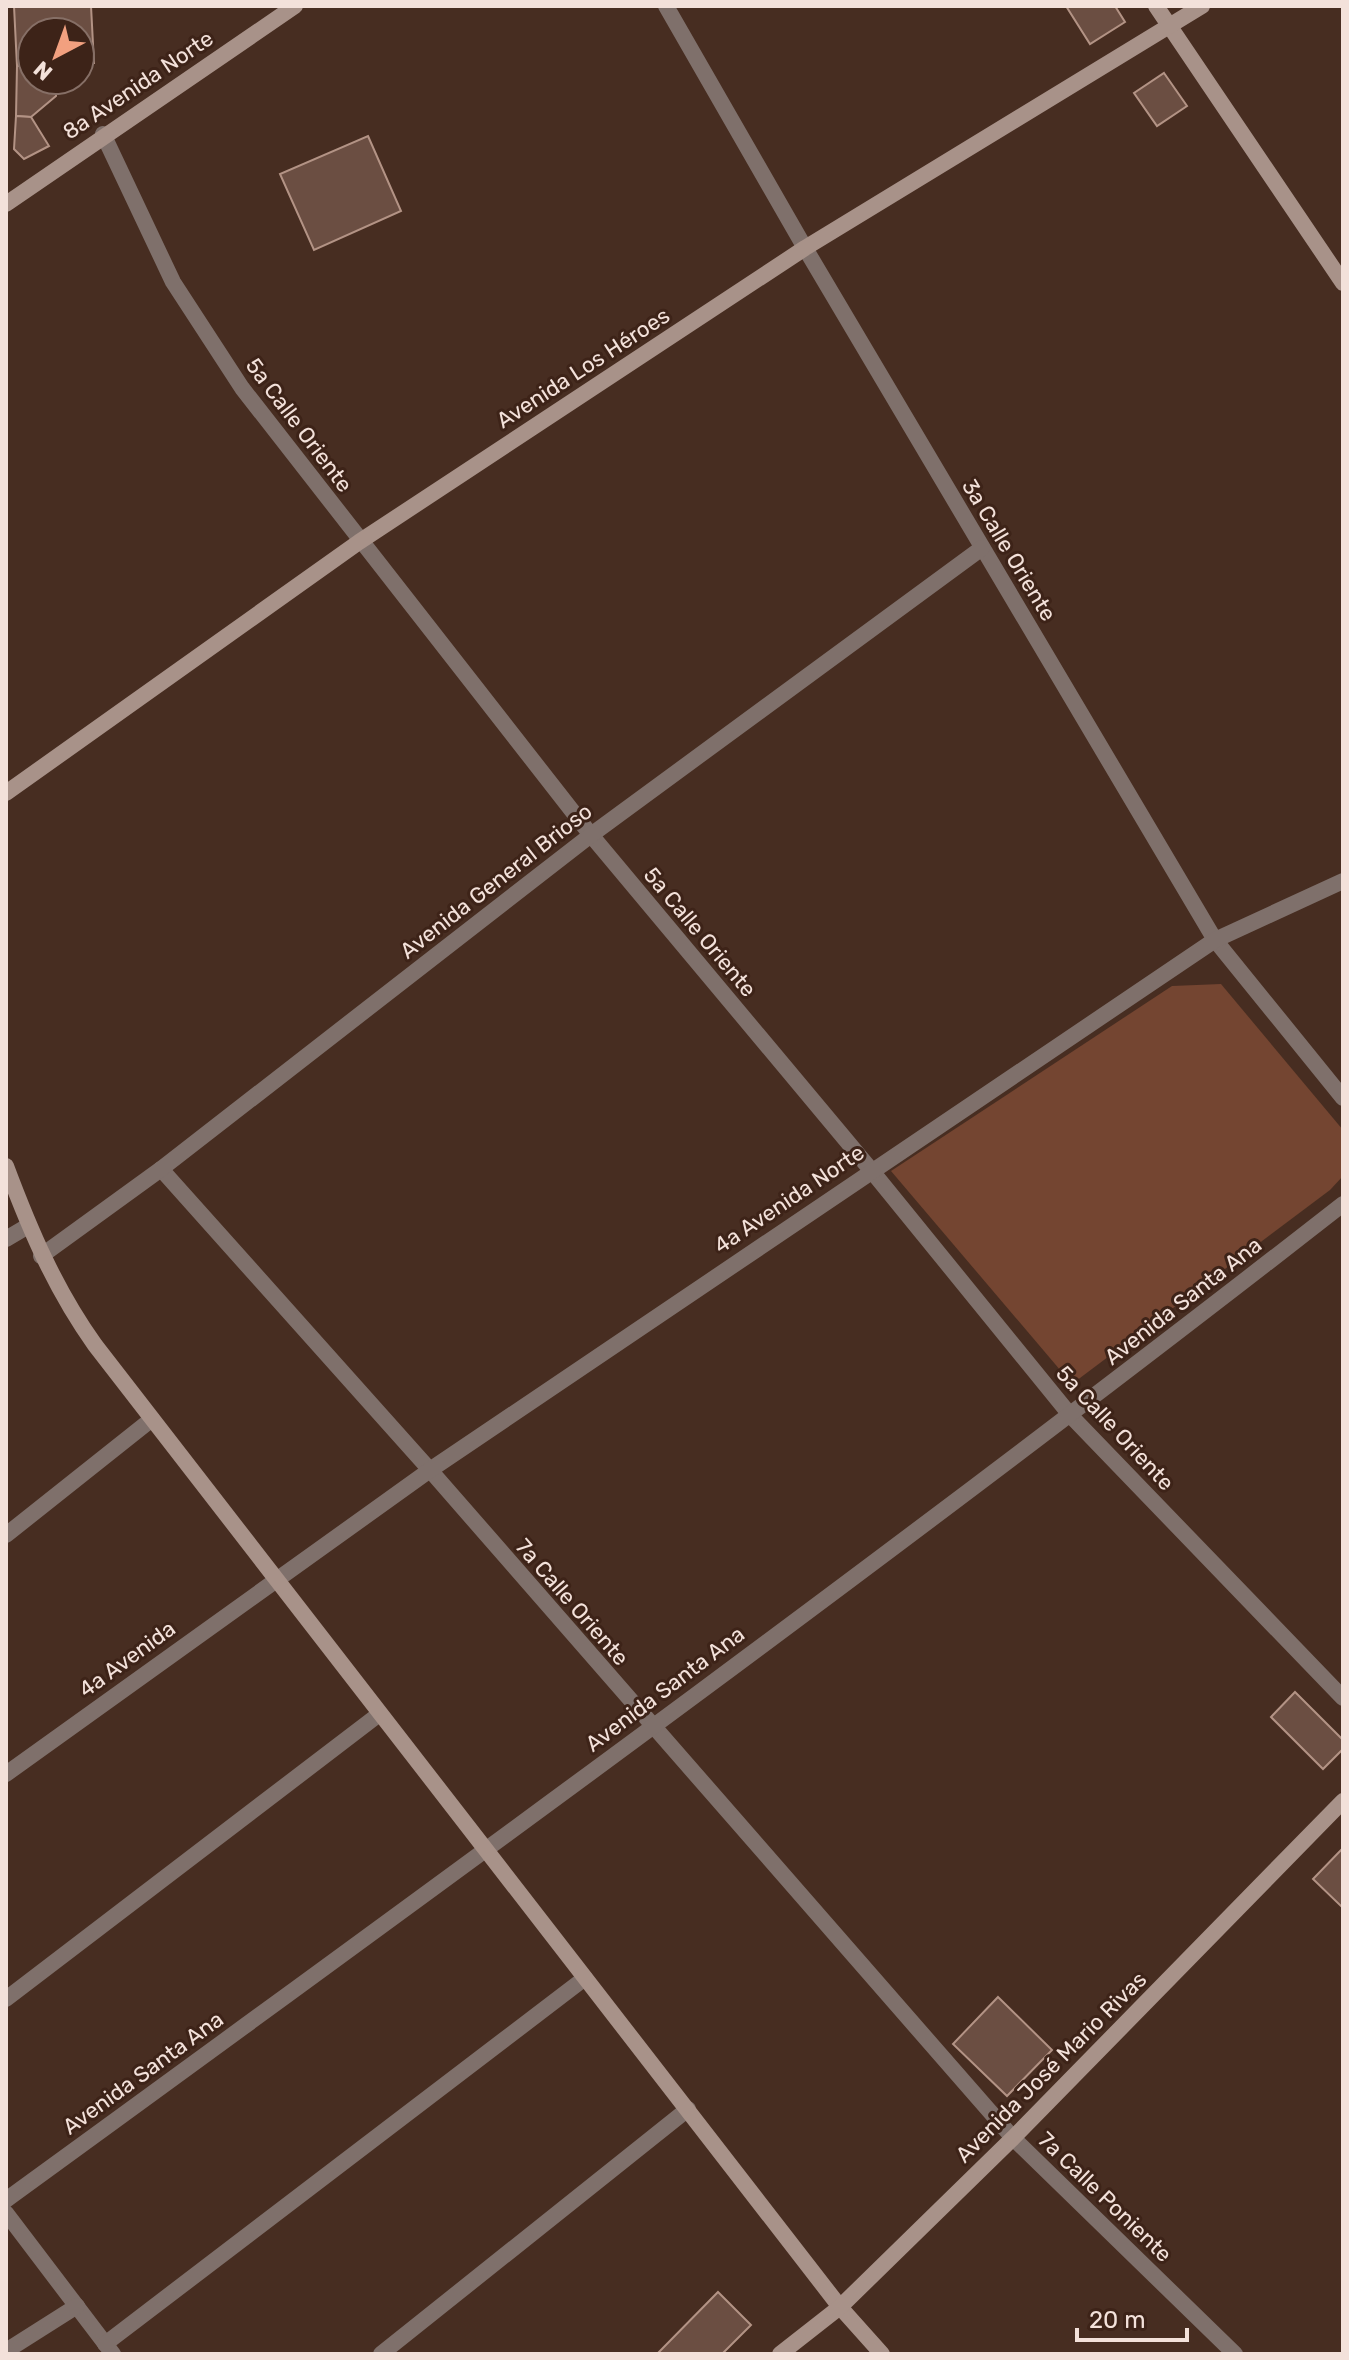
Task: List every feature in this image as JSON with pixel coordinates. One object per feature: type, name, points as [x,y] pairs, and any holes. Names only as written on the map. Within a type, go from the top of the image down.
[{"type":"main road","name":"8a Avenida Norte","points":[[6,204],[103,134],[295,6]]},
{"type":"main road","points":[[1156,6],[1343,283]]},
{"type":"main road","name":"Avenida Los Héroes","points":[[6,793],[359,542],[805,248],[1202,6]]},
{"type":"main road","points":[[6,1166],[41,1256],[69,1308],[378,1715],[840,2307],[882,2354]]},
{"type":"main road","name":"Avenida José Mario Rivas","points":[[780,2354],[840,2307],[1013,2138],[1343,1801]]},
{"type":"street","name":"3a Calle Oriente","points":[[666,6],[805,248],[1215,940],[1343,1098]]},
{"type":"street","name":"5a Calle Oriente","points":[[103,134],[173,282],[242,388],[359,542],[591,835],[871,1170],[1071,1416],[1343,1698]]},
{"type":"street","name":"Avenida General Brioso","points":[[41,1256],[161,1169],[591,835],[982,548]]},
{"type":"street","name":"4a Avenida Norte","points":[[274,1580],[871,1170],[1215,940],[1343,881]]},
{"type":"street","name":"7a Calle Oriente","points":[[161,1169],[430,1470],[650,1726],[1013,2138]]},
{"type":"street","name":"Avenida Santa Ana","points":[[6,2200],[486,1851],[650,1726],[1071,1416],[1343,1204]]},
{"type":"street","points":[[6,1239],[28,1226]]},
{"type":"street","points":[[6,1535],[152,1419]]},
{"type":"street","name":"4a Avenida","points":[[6,1774],[274,1580]]},
{"type":"street","points":[[6,1999],[378,1715]]},
{"type":"street","points":[[6,2213],[109,2349],[585,1978]]},
{"type":"street","points":[[381,2354],[688,2109]]},
{"type":"street","name":"7a Calle Poniente","points":[[1013,2138],[1235,2354]]},
{"type":"street","points":[[6,2351],[77,2306]]},
{"type":"shaded area","points":[[1221,984],[1343,1130],[1343,1176],[1330,1190],[1072,1384],[891,1171],[1172,986]]},
{"type":"building","points":[[14,6],[91,6],[92,16],[16,16],[16,46]]},
{"type":"building","points":[[1066,6],[1115,6],[1125,22],[1090,44]]},
{"type":"building","points":[[1164,73],[1187,106],[1157,126],[1134,93]]},
{"type":"building","points":[[16,96],[56,96],[31,117],[16,116]]},
{"type":"building","points":[[16,116],[31,117],[49,146],[24,159],[14,149]]},
{"type":"building","points":[[368,136],[401,211],[314,250],[280,174]]},
{"type":"building","points":[[1295,1692],[1343,1740],[1343,1749],[1323,1769],[1271,1717]]},
{"type":"building","points":[[1343,1848],[1343,1908],[1313,1879]]},
{"type":"building","points":[[998,1997],[1052,2050],[1007,2096],[953,2044]]},
{"type":"building","points":[[718,2292],[751,2325],[722,2354],[657,2354]]}]
